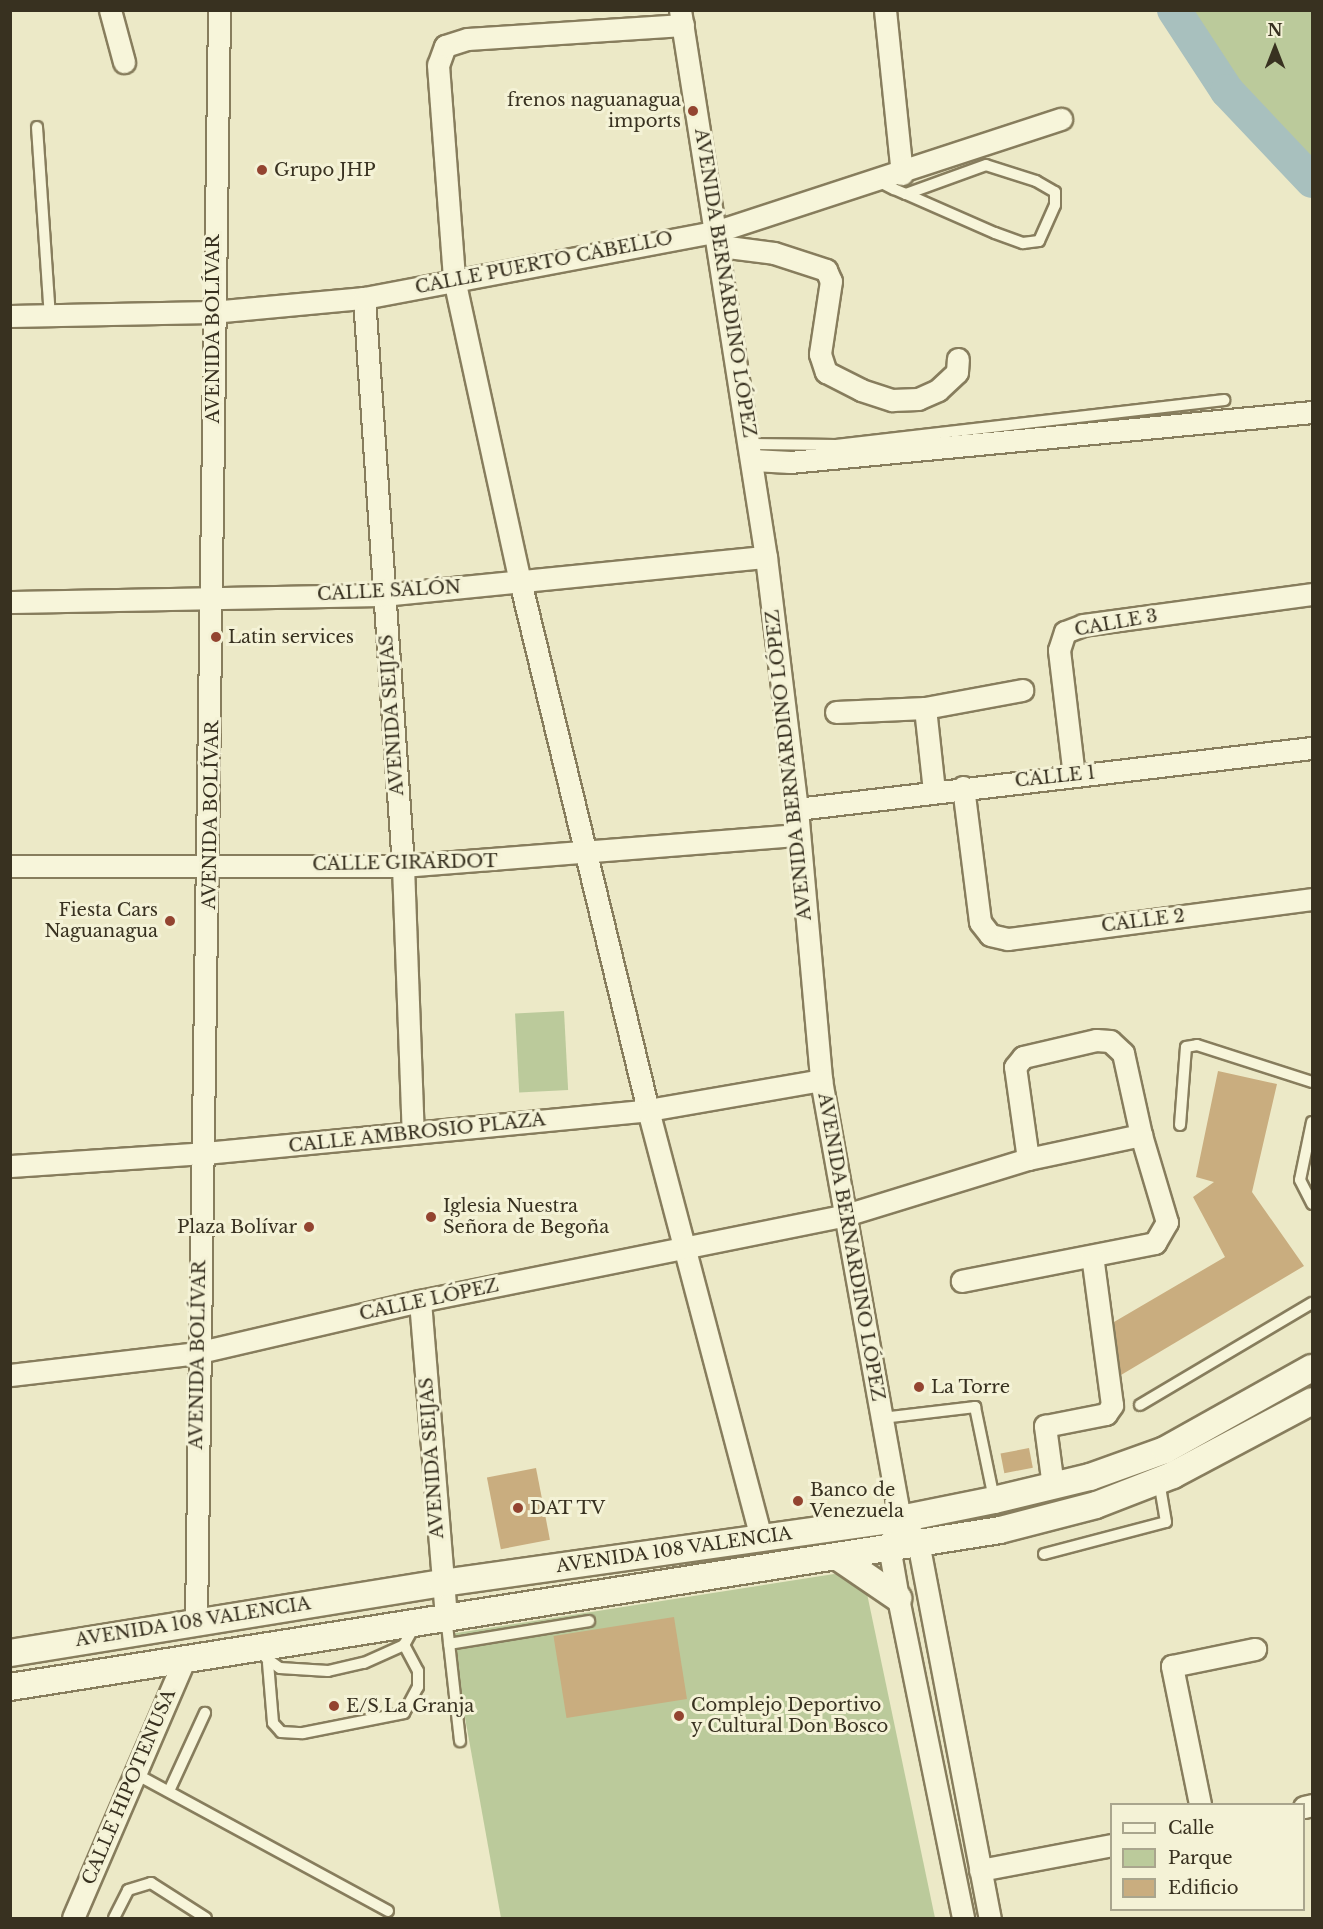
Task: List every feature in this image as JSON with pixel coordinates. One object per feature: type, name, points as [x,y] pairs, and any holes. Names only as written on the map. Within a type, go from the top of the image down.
[{"type":"street","points":[[110,10],[124,62]]},
{"type":"street","name":"AVENIDA BOLÍVAR","points":[[196,1620],[196,1353],[205,1153],[210,865],[213,596],[212,312],[219,10]]},
{"type":"street","points":[[885,10],[904,184]]},
{"type":"street","points":[[682,18],[467,39],[445,46],[438,65],[454,279],[520,581],[648,1110],[686,1245],[761,1538]]},
{"type":"street","name":"AVENIDA BERNARDINO LÓPEZ","points":[[682,18],[719,239],[766,557],[797,808],[821,1080],[900,1519]]},
{"type":"street","name":"CALLE PUERTO CABELLO","points":[[10,316],[212,312],[364,298],[454,279],[719,239],[878,181],[904,184],[1061,119]]},
{"type":"street","points":[[719,239],[774,253],[826,270],[831,281],[820,354],[826,372],[861,390],[892,400],[918,399],[938,390],[957,372],[957,359]]},
{"type":"street","name":"AVENIDA SEIJAS","points":[[364,298],[403,866],[413,1133]]},
{"type":"street","points":[[752,452],[790,462],[1312,412]]},
{"type":"street","name":"CALLE SALÓN","points":[[10,602],[213,596],[383,595],[766,557]]},
{"type":"street","name":"CALLE 3","points":[[1074,776],[1059,650],[1065,632],[1083,625],[1312,594]]},
{"type":"street","points":[[836,712],[925,708],[1022,690]]},
{"type":"street","points":[[925,708],[934,791]]},
{"type":"street","name":"CALLE 1","points":[[797,808],[1312,748]]},
{"type":"street","name":"CALLE 2","points":[[963,787],[980,922],[990,935],[1008,939],[1312,899]]},
{"type":"street","name":"CALLE GIRARDOT","points":[[10,866],[403,866],[586,856],[798,835]]},
{"type":"street","points":[[962,1281],[1155,1243],[1167,1222],[1141,1135],[1123,1053],[1110,1041],[1096,1040],[1023,1057],[1015,1067],[1028,1159]]},
{"type":"street","name":"CALLE AMBROSIO PLAZA","points":[[10,1166],[205,1153],[648,1110],[821,1080]]},
{"type":"street","name":"CALLE LÓPEZ","points":[[10,1375],[196,1353],[420,1301],[686,1245],[846,1215],[1028,1159],[1141,1135]]},
{"type":"street","points":[[1053,1486],[1045,1426],[1061,1419],[1106,1414],[1112,1405],[1092,1256]]},
{"type":"street","name":"AVENIDA SEIJAS","points":[[420,1301],[446,1616]]},
{"type":"street","name":"AVENIDA 108 VALENCIA","points":[[10,1653],[196,1620],[900,1519],[994,1500],[1053,1486],[1165,1450],[1312,1368]]},
{"type":"street","name":"AVENIDA 108 VALENCIA","points":[[10,1687],[186,1656],[264,1654],[418,1620],[838,1557],[890,1546],[1011,1527],[1096,1505],[1159,1480],[1312,1401]]},
{"type":"street","points":[[900,1519],[918,1542],[990,1918]]},
{"type":"street","points":[[900,1519],[890,1546],[898,1598],[963,1918]]},
{"type":"street","points":[[838,1557],[898,1598]]},
{"type":"street","points":[[1200,1803],[1172,1666],[1255,1649]]},
{"type":"street","name":"CALLE HIPOTENUSA","points":[[73,1918],[186,1656]]},
{"type":"street","points":[[980,1870],[1110,1845]]},
{"type":"lane","points":[[37,127],[50,316]]},
{"type":"lane","points":[[986,165],[1036,181],[1055,192],[1055,205],[1039,242],[1023,243],[904,184],[986,165]]},
{"type":"lane","points":[[752,452],[836,445],[1224,400]]},
{"type":"lane","points":[[1180,1125],[1186,1047],[1197,1045],[1312,1082]]},
{"type":"lane","points":[[1312,1122],[1300,1180],[1312,1204]]},
{"type":"lane","points":[[1140,1405],[1312,1303]]},
{"type":"lane","points":[[882,1418],[975,1407],[994,1500]]},
{"type":"lane","points":[[1044,1554],[1166,1522],[1159,1480]]},
{"type":"lane","points":[[446,1616],[460,1741]]},
{"type":"lane","points":[[404,1645],[418,1671],[418,1687],[404,1713],[303,1733],[281,1732],[273,1723],[264,1654],[328,1671],[364,1663],[404,1645],[418,1620]]},
{"type":"lane","points":[[449,1644],[589,1622]]},
{"type":"lane","points":[[170,1789],[205,1713]]},
{"type":"lane","points":[[134,1773],[170,1789],[388,1911]]},
{"type":"lane","points":[[114,1918],[128,1890],[151,1883],[206,1918]]},
{"type":"green space","points":[[1190,11],[1312,11],[1312,159],[1254,104]]},
{"type":"green space","points":[[564,1011],[568,1090],[519,1092],[515,1014]]},
{"type":"green space","name":"Complejo Deportivo y Cultural Don Bosco","points":[[834,1574],[854,1576],[865,1584],[935,1918],[501,1918],[450,1634]]},
{"type":"building","points":[[1218,1071],[1277,1084],[1252,1192],[1304,1266],[1121,1375],[1114,1322],[1225,1257],[1193,1197],[1214,1182],[1196,1177]]},
{"type":"building","points":[[1029,1448],[1033,1468],[1004,1473],[1001,1454]]},
{"type":"building","name":"DAT TV","points":[[536,1468],[550,1540],[501,1549],[487,1478]]},
{"type":"building","points":[[674,1617],[687,1699],[566,1718],[554,1636]]},
{"type":"waterway","points":[[1174,10],[1227,91],[1312,181]]},
{"type":"place","name":"frenos naguanagua imports","points":[[693,111]]},
{"type":"place","name":"Grupo JHP","points":[[262,170]]},
{"type":"place","name":"Latin services","points":[[216,637]]},
{"type":"place","name":"Fiesta Cars Naguanagua","points":[[170,921]]},
{"type":"place","name":"Iglesia Nuestra Señora de Begoña","points":[[431,1217]]},
{"type":"place","name":"Plaza Bolívar","points":[[309,1227]]},
{"type":"place","name":"La Torre","points":[[919,1387]]},
{"type":"place","name":"Banco de Venezuela","points":[[798,1501]]},
{"type":"place","name":"DAT TV","points":[[518,1508]]},
{"type":"place","name":"E/S La Granja","points":[[334,1706]]},
{"type":"place","name":"Complejo Deportivo y Cultural Don Bosco","points":[[679,1716]]}]
